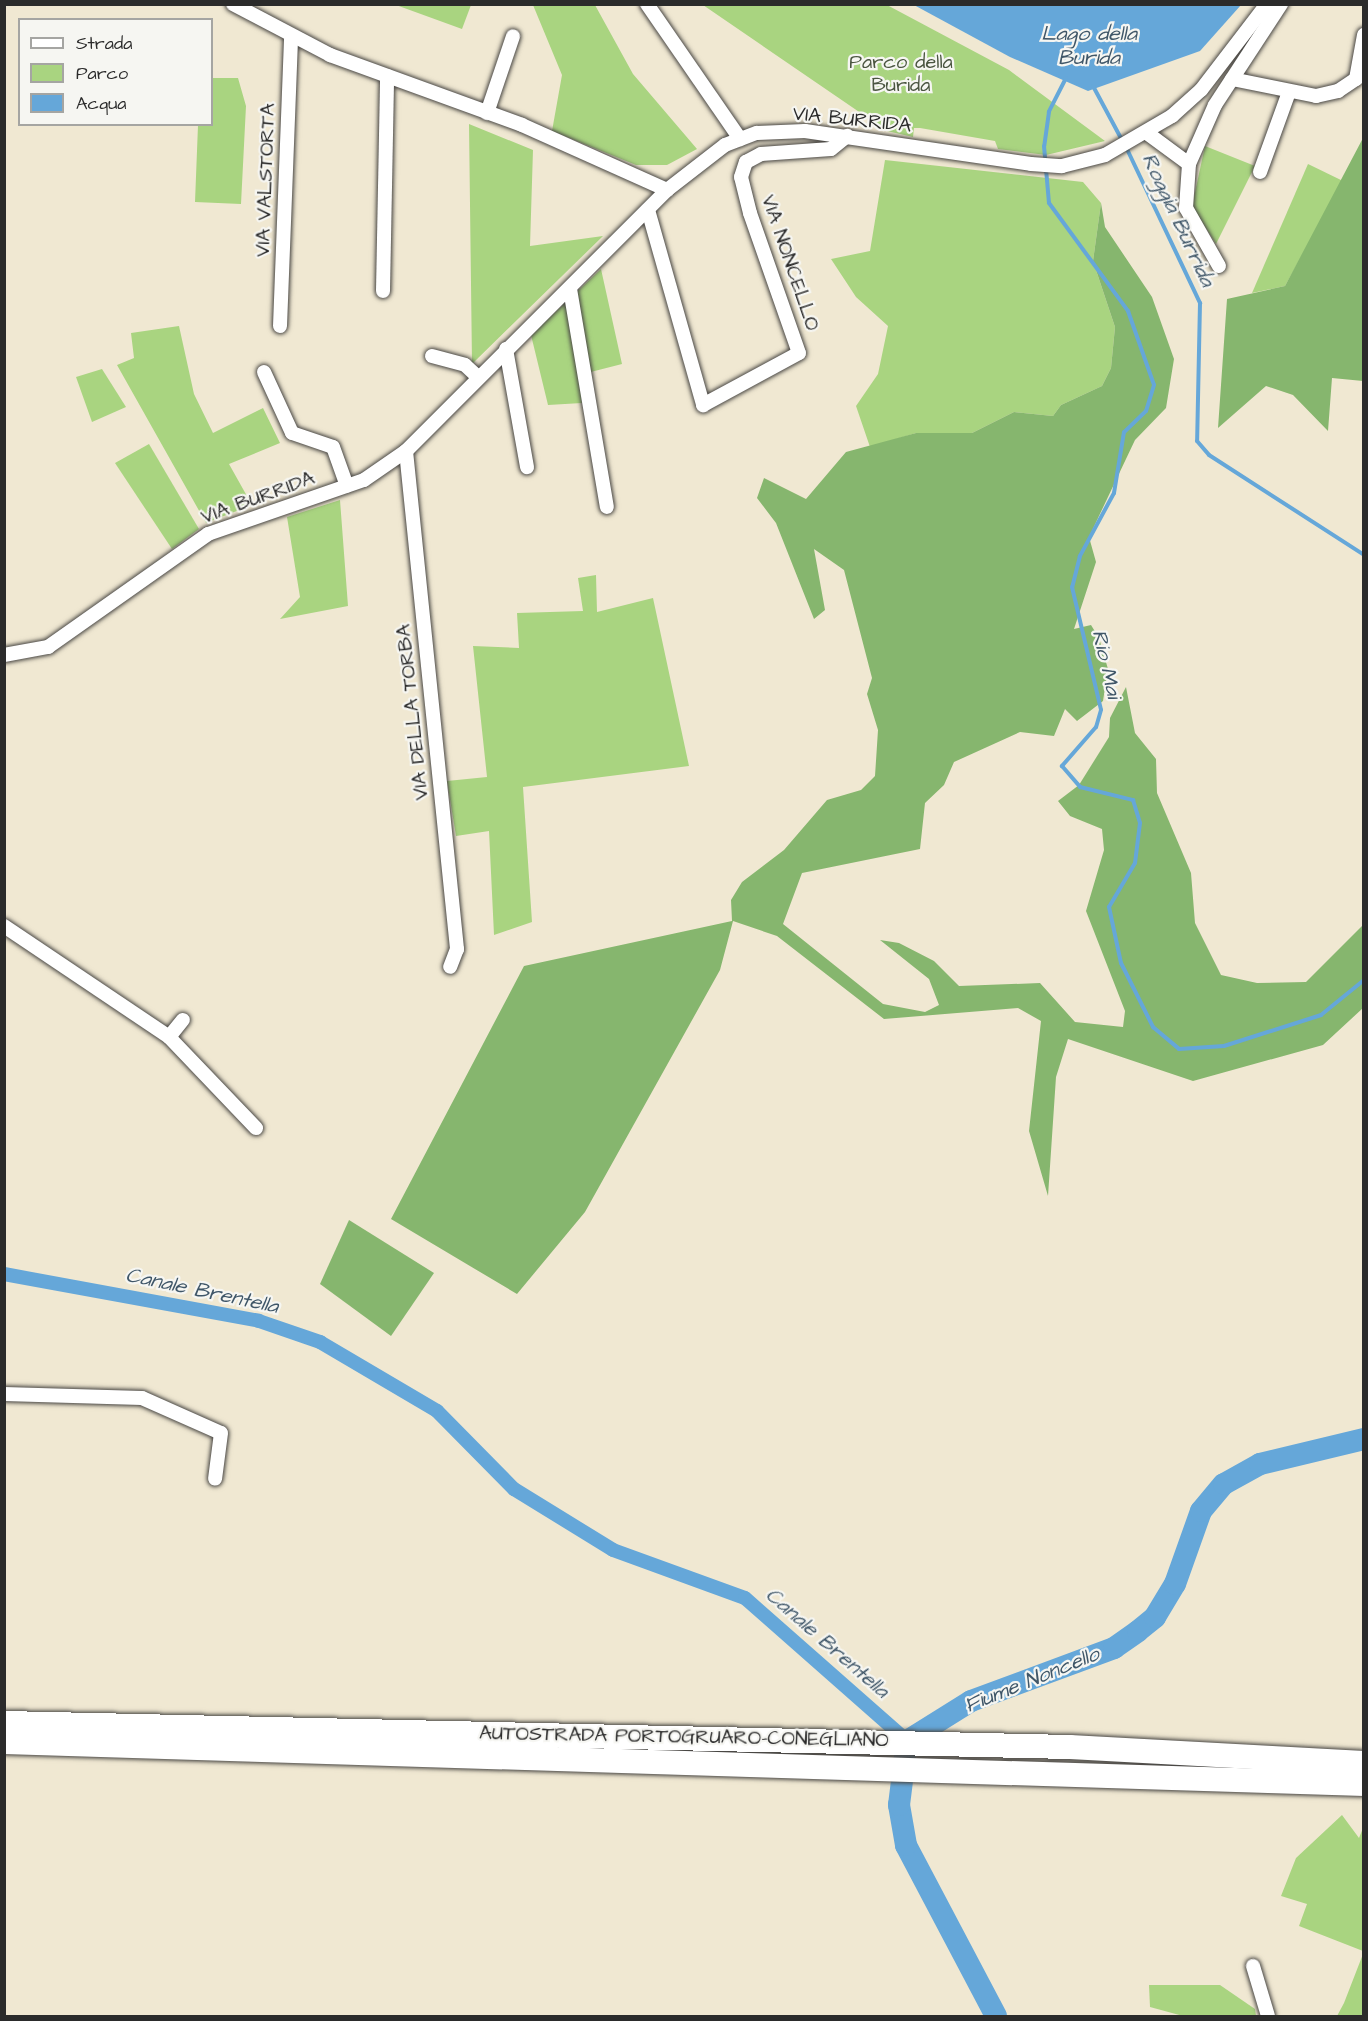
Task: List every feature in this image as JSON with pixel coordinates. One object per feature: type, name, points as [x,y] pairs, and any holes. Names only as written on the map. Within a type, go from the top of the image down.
[{"type":"highway","name":"AUTOSTRADA PORTOGRUARO-CONEGLIANO","points":[[4,1723],[185,1737],[1364,1784]]},
{"type":"highway","name":"AUTOSTRADA PORTOGRUARO-CONEGLIANO","points":[[4,1742],[185,1737],[1070,1747],[1364,1763]]},
{"type":"street","points":[[233,4],[291,36],[387,76],[487,113],[667,190]]},
{"type":"street","points":[[647,4],[740,139]]},
{"type":"street","name":"VIA BURRIDA","points":[[4,655],[48,647],[208,534],[347,486],[406,451],[477,376],[570,289],[667,190],[740,139],[758,133],[805,131],[1046,165],[1114,151],[1147,133],[1201,90],[1266,4]]},
{"type":"street","points":[[1219,266],[1185,207],[1189,164],[1232,79],[1281,4]]},
{"type":"street","points":[[1232,79],[1316,96],[1356,80],[1364,35]]},
{"type":"street","name":"VIA VALSTORTA","points":[[280,326],[291,36]]},
{"type":"street","points":[[487,113],[513,36]]},
{"type":"street","points":[[383,291],[387,76]]},
{"type":"street","points":[[1260,172],[1289,92]]},
{"type":"street","points":[[1147,133],[1189,164]]},
{"type":"street","name":"VIA NONCELLO","points":[[648,210],[703,405],[799,353],[750,213],[741,177],[746,162],[761,154],[831,149],[847,136]]},
{"type":"street","points":[[570,289],[608,507]]},
{"type":"street","points":[[506,350],[527,467]]},
{"type":"street","points":[[432,356],[465,365],[477,376]]},
{"type":"street","points":[[264,372],[292,433],[333,447],[347,486]]},
{"type":"street","name":"VIA DELLA TORBA","points":[[406,451],[457,949],[450,967]]},
{"type":"street","points":[[4,926],[169,1037],[256,1128]]},
{"type":"street","points":[[169,1037],[183,1020]]},
{"type":"street","points":[[4,1394],[142,1398],[221,1432],[215,1479]]},
{"type":"street","points":[[1253,1966],[1269,2016]]},
{"type":"green space","points":[[396,5],[471,5],[462,29]]},
{"type":"green space","points":[[533,5],[595,5],[633,74],[697,149],[667,165],[636,165],[552,131],[562,75]]},
{"type":"green space","name":"Parco della Burida","points":[[703,5],[887,5],[1009,70],[1105,141],[1046,155],[998,149],[995,141],[920,128],[914,128],[913,137],[887,131]]},
{"type":"green space","points":[[213,78],[238,78],[246,106],[241,204],[195,202],[198,126],[213,126]]},
{"type":"green space","points":[[469,124],[533,150],[530,246],[603,236],[472,364]]},
{"type":"green space","points":[[1363,138],[1363,381],[1332,378],[1328,431],[1293,395],[1266,386],[1218,428],[1227,299],[1285,286]]},
{"type":"green space","points":[[1205,146],[1255,166],[1216,244],[1192,206]]},
{"type":"green space","points":[[885,160],[1083,182],[1101,203],[1093,261],[1115,327],[1111,368],[1102,386],[1061,405],[1053,416],[1014,412],[972,433],[916,433],[870,447],[856,406],[878,374],[888,326],[856,297],[831,259],[870,251]]},
{"type":"green space","points":[[1308,164],[1343,181],[1285,286],[1252,293]]},
{"type":"green space","points":[[1101,203],[1105,227],[1152,297],[1174,359],[1166,408],[1135,440],[1089,537],[1096,562],[1074,629],[1091,625],[1099,638],[1108,669],[1103,701],[1077,721],[1065,709],[1054,736],[1020,732],[954,762],[944,785],[925,803],[920,849],[802,873],[783,924],[883,1004],[925,1012],[939,1005],[929,979],[880,940],[899,943],[934,961],[959,986],[1040,983],[1075,1022],[1123,1027],[1125,1011],[1086,911],[1104,850],[1102,829],[1070,816],[1058,801],[1079,785],[1109,737],[1110,718],[1126,687],[1135,733],[1156,759],[1157,793],[1191,873],[1195,923],[1221,975],[1257,983],[1306,982],[1363,925],[1363,1008],[1323,1045],[1193,1081],[1068,1039],[1056,1077],[1048,1196],[1029,1131],[1041,1021],[1018,1008],[884,1019],[777,936],[733,921],[720,970],[585,1212],[517,1294],[391,1219],[524,966],[732,921],[731,900],[742,882],[784,850],[827,800],[861,790],[875,776],[878,730],[867,694],[872,678],[844,570],[814,549],[825,610],[814,619],[776,523],[757,498],[764,478],[806,499],[846,452],[916,433],[972,433],[1014,412],[1053,416],[1061,405],[1102,386],[1111,368],[1115,327],[1093,261]]},
{"type":"green space","points":[[601,269],[622,364],[579,375],[582,403],[548,405],[531,335]]},
{"type":"green space","points":[[179,326],[194,394],[213,433],[263,408],[280,443],[229,464],[252,505],[206,523],[117,365],[134,358],[131,333]]},
{"type":"green space","points":[[102,369],[126,407],[92,422],[76,377]]},
{"type":"green space","points":[[149,444],[199,529],[172,549],[115,463]]},
{"type":"green space","points":[[340,500],[348,606],[280,619],[300,597],[287,517]]},
{"type":"green space","points":[[596,575],[597,612],[653,598],[689,766],[523,787],[532,922],[494,935],[489,831],[456,836],[447,781],[487,777],[473,646],[519,648],[517,613],[583,611],[578,578]]},
{"type":"green space","points":[[349,1220],[434,1273],[391,1336],[320,1284]]},
{"type":"green space","points":[[1342,1815],[1359,1838],[1363,1828],[1363,1951],[1299,1926],[1307,1904],[1281,1896],[1296,1858]]},
{"type":"green space","points":[[1363,1954],[1363,2016],[1337,2016],[1344,2003]]},
{"type":"green space","points":[[1149,1985],[1220,1985],[1255,2009],[1256,2016],[1183,2016],[1150,2007]]},
{"type":"water","name":"Lago della Burida","points":[[914,5],[1241,5],[1200,51],[1088,91],[1010,57]]},
{"type":"waterway","name":"Rio Mai","points":[[1066,78],[1049,112],[1044,146],[1049,203],[1128,311],[1154,385],[1146,411],[1124,432],[1114,493],[1080,556],[1072,587],[1101,710],[1096,727],[1062,766],[1080,787],[1133,800],[1140,823],[1135,863],[1109,907],[1121,963],[1153,1027],[1179,1049],[1224,1046],[1321,1015],[1364,980]]},
{"type":"waterway","name":"Roggia Burrida","points":[[1093,86],[1122,140]]},
{"type":"waterway","name":"Roggia Burrida","points":[[1126,147],[1200,303],[1197,441],[1209,455],[1364,555]]},
{"type":"waterway","name":"Canale Brentella","points":[[4,1274],[259,1321],[320,1342],[437,1411],[514,1489],[613,1550],[745,1598],[907,1741]]},
{"type":"waterway","name":"Fiume Noncello","points":[[996,2016],[906,1845],[899,1805],[907,1741],[971,1701],[1114,1648],[1138,1631],[1155,1617],[1175,1584],[1201,1511],[1224,1484],[1260,1464],[1364,1439]]}]
